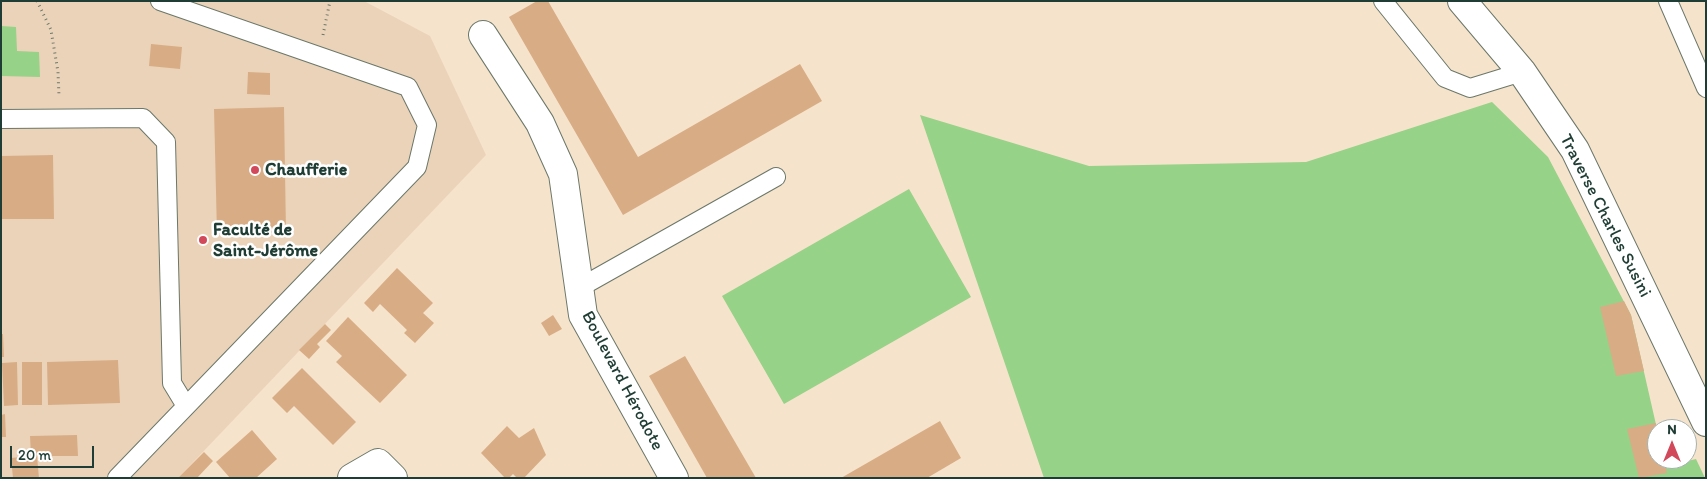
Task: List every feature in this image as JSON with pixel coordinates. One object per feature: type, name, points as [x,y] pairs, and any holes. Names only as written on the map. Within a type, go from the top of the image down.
[{"type":"street","name":"Traverse Charles Susini","points":[[1462,1],[1522,72],[1575,150],[1706,422]]},
{"type":"street","name":"Boulevard Hérodote","points":[[483,35],[540,124],[563,174],[583,315],[674,478]]},
{"type":"street","points":[[352,478],[378,463],[393,478]]},
{"type":"lane","points":[[117,478],[417,167],[426,125],[408,87],[160,1]]},
{"type":"lane","points":[[1383,1],[1445,78],[1470,88],[1522,72]]},
{"type":"lane","points":[[1668,1],[1698,51],[1706,88]]},
{"type":"lane","points":[[1,119],[143,118],[166,142],[172,383],[186,406]]},
{"type":"lane","points":[[579,288],[776,177]]},
{"type":"path","points":[[37,1],[51,30],[58,72],[59,97],[68,97]]},
{"type":"path","points":[[319,56],[330,1]]},
{"type":"shaded area","name":"Faculté de Saint-Jérôme","points":[[1,1],[364,1],[430,36],[486,155],[178,478],[1,478]]},
{"type":"green space","points":[[1,26],[16,27],[17,51],[39,52],[40,77],[1,76]]},
{"type":"green space","points":[[1492,102],[1548,157],[1631,315],[1655,419],[1647,419],[1647,469],[1697,469],[1697,461],[1705,478],[1044,478],[920,115],[1089,166],[1306,162]]},
{"type":"green space","points":[[909,189],[971,297],[784,404],[722,296]]},
{"type":"building","points":[[537,1],[548,1],[638,157],[800,64],[822,101],[623,215],[509,17]]},
{"type":"building","points":[[151,44],[182,47],[180,69],[149,66]]},
{"type":"building","points":[[248,72],[270,73],[270,95],[247,94]]},
{"type":"building","name":"Chaufferie","points":[[284,107],[286,233],[217,234],[214,109]]},
{"type":"building","points":[[53,155],[54,219],[1,219],[1,156]]},
{"type":"building","points":[[397,268],[433,303],[423,313],[434,323],[415,343],[404,333],[407,330],[380,304],[373,312],[364,303]]},
{"type":"building","points":[[1624,301],[1631,315],[1644,371],[1616,376],[1600,307]]},
{"type":"building","points":[[553,315],[562,329],[549,336],[541,323]]},
{"type":"building","points":[[348,317],[407,375],[380,403],[336,362],[342,356],[326,341]]},
{"type":"building","points":[[325,324],[331,330],[317,344],[320,347],[309,359],[299,350]]},
{"type":"building","points":[[1,334],[3,334],[4,357],[1,357]]},
{"type":"building","points":[[685,356],[756,478],[707,478],[649,376]]},
{"type":"building","points":[[118,360],[120,403],[48,405],[47,362]]},
{"type":"building","points":[[17,362],[18,405],[4,406],[2,363]]},
{"type":"building","points":[[22,362],[42,362],[42,405],[22,405]]},
{"type":"building","points":[[302,368],[356,422],[333,445],[294,406],[287,413],[272,398]]},
{"type":"building","points":[[5,414],[6,437],[1,437],[1,415]]},
{"type":"building","points":[[940,421],[961,458],[927,478],[841,478]]},
{"type":"building","points":[[1647,425],[1647,469],[1666,469],[1667,473],[1639,478],[1627,429]]},
{"type":"building","points":[[507,426],[519,438],[534,428],[546,455],[524,478],[517,478],[513,474],[509,478],[505,478],[481,453]]},
{"type":"building","points":[[252,430],[277,459],[256,478],[230,478],[216,462]]},
{"type":"building","points":[[77,435],[78,456],[37,456],[39,478],[13,478],[11,458],[31,456],[30,436]]},
{"type":"building","points":[[204,452],[213,461],[197,478],[178,478]]},
{"type":"place","name":"Chaufferie","points":[[255,170]]},
{"type":"place","name":"Faculté de Saint-Jérôme","points":[[203,240]]}]
